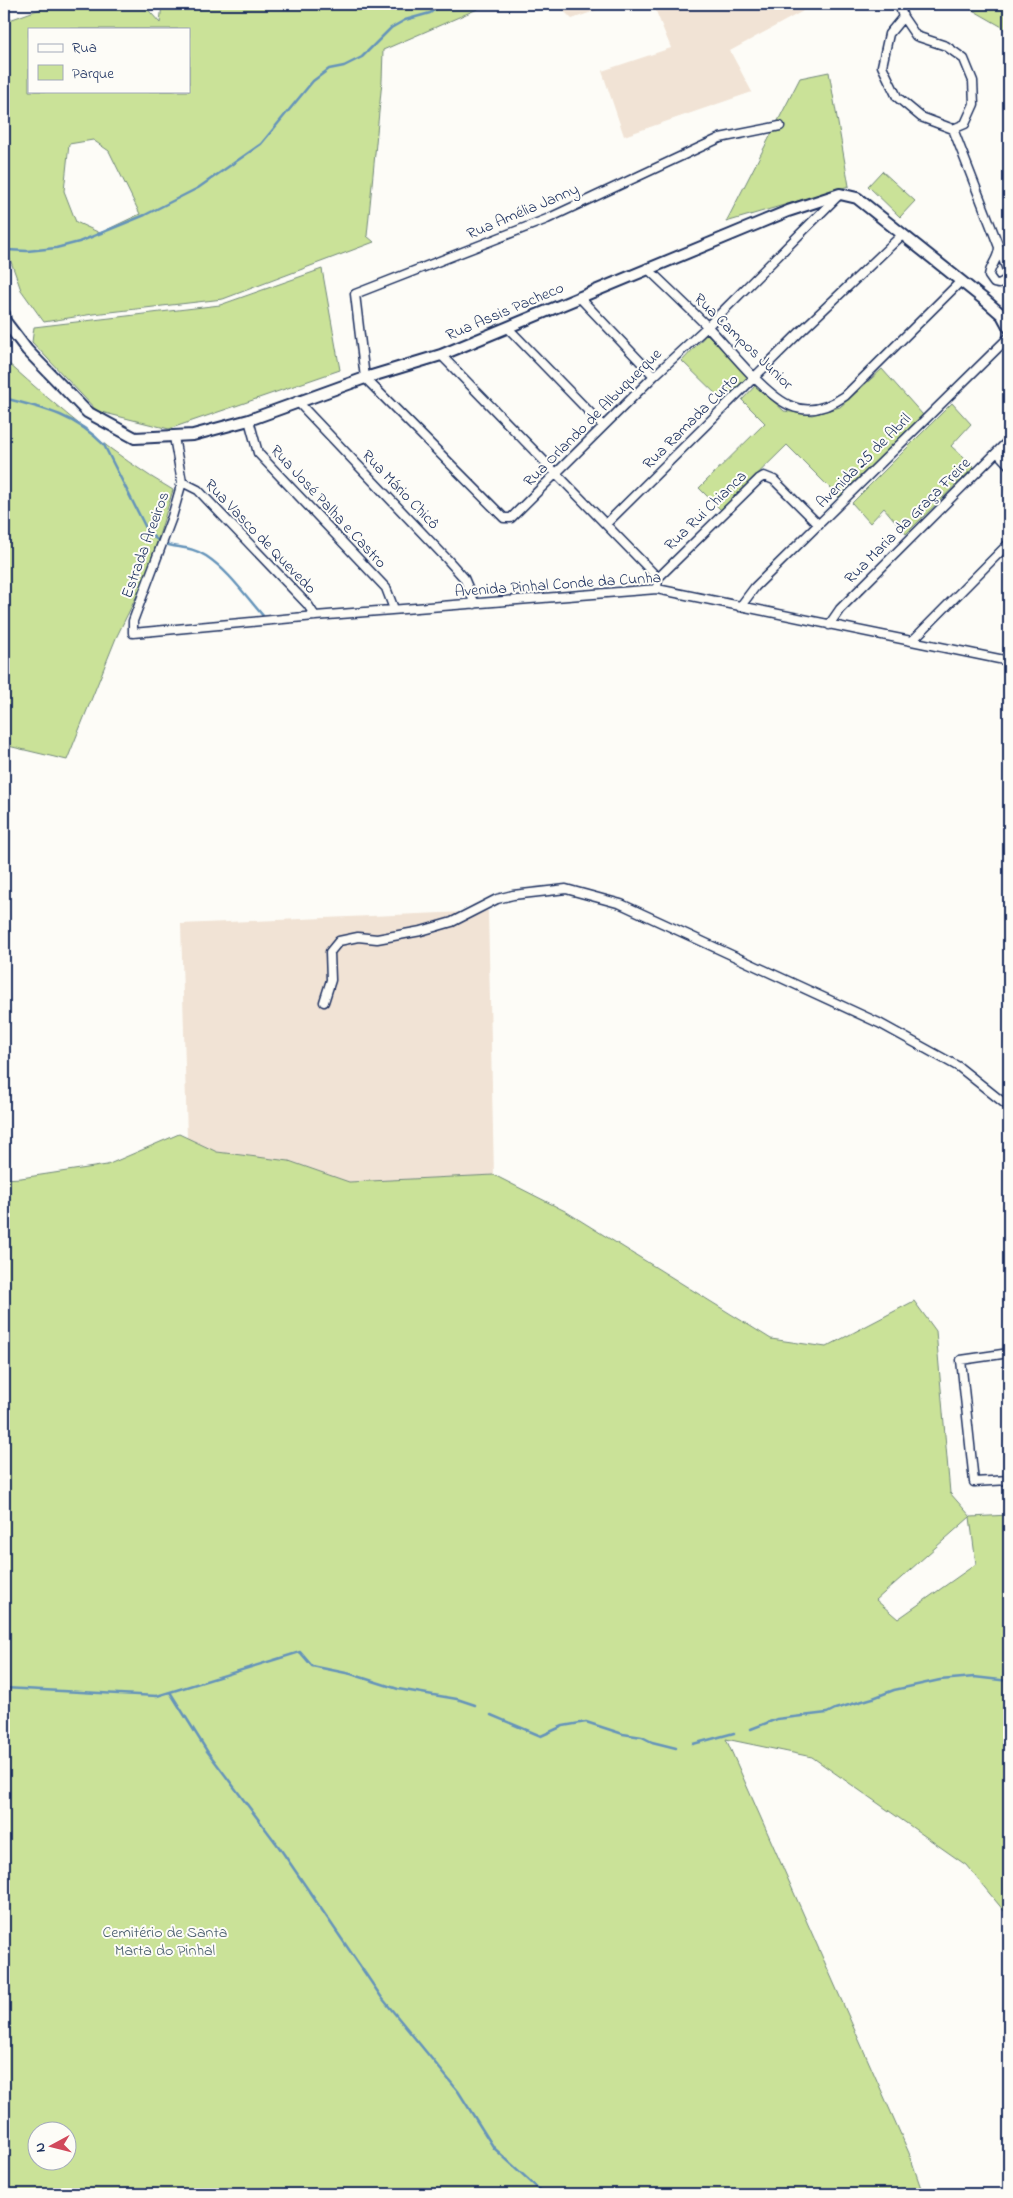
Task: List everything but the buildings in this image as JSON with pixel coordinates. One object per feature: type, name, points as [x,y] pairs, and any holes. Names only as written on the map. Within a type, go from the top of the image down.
[{"type":"street","points":[[899,4],[903,16],[916,36],[946,46],[964,59],[974,81],[974,104],[965,124],[953,129],[921,117],[897,98],[882,66],[889,34],[903,16]]},
{"type":"street","name":"Rua Amélia Janny","points":[[365,378],[355,294],[547,219],[720,138],[780,126]]},
{"type":"street","points":[[953,129],[999,247]]},
{"type":"street","points":[[840,194],[851,195],[857,198],[998,311],[1009,328]]},
{"type":"street","name":"Rua Assis Pacheco","points":[[27,350],[87,412],[134,438],[193,435],[249,420],[297,401],[441,355],[475,339],[508,328],[647,268],[788,211],[840,194]]},
{"type":"street","name":"Rua Orlando de Albuquerque","points":[[365,378],[504,518],[511,518],[840,194]]},
{"type":"street","name":"Rua Ramada Curto","points":[[606,524],[902,235]]},
{"type":"street","name":"Rua Campos Junior","points":[[647,268],[708,326],[755,378],[775,396],[791,407],[809,409],[830,406],[845,396],[961,281]]},
{"type":"street","points":[[579,297],[654,376]]},
{"type":"street","points":[[4,314],[5,321],[27,350]]},
{"type":"street","points":[[508,328],[603,426]]},
{"type":"street","points":[[4,334],[27,350]]},
{"type":"street","name":"Avenida 25 de Abril","points":[[740,606],[755,587],[1009,337]]},
{"type":"street","points":[[441,355],[658,578],[657,589]]},
{"type":"street","name":"Rua Mário Chicô","points":[[297,401],[464,578],[476,604]]},
{"type":"street","name":"Rua José Palha e Castro","points":[[249,420],[258,453],[386,588],[394,610]]},
{"type":"street","name":"Estrada Areeiros","points":[[133,633],[133,621],[172,517],[182,482],[174,437]]},
{"type":"street","name":"Rua Maria da Graça Freire","points":[[830,624],[840,609],[1009,440]]},
{"type":"street","points":[[997,452],[1009,465]]},
{"type":"street","name":"Rua Rui Chianca","points":[[658,578],[764,476],[769,476],[774,480],[819,525]]},
{"type":"street","name":"Rua Vasco de Quevedo","points":[[182,482],[198,490],[308,605],[314,616]]},
{"type":"street","points":[[912,641],[1009,543]]},
{"type":"street","name":"Avenida Pinhal Conde da Cunha","points":[[133,633],[314,616],[657,589],[1008,659]]},
{"type":"street","points":[[324,1002],[331,980],[330,952],[339,942],[358,937],[377,939],[421,931],[452,922],[497,899],[513,895],[566,889],[621,904],[879,1022],[959,1067],[1009,1107]]},
{"type":"street","points":[[1009,1353],[961,1360],[974,1482],[1009,1480]]},
{"type":"shaded area","points":[[557,4],[614,4],[572,19]]},
{"type":"shaded area","points":[[653,4],[806,4],[803,11],[730,51],[752,92],[624,136],[602,71],[671,48]]},
{"type":"shaded area","points":[[488,911],[494,1175],[349,1182],[289,1161],[217,1152],[187,1138],[181,924]]},
{"type":"green space","points":[[54,4],[143,4],[160,23],[162,4],[489,4],[383,50],[382,81],[367,236],[374,242],[223,299],[93,314],[44,322],[21,290],[10,259],[4,249],[4,22]],"holes":[[[93,140],[109,151],[140,214],[100,233],[76,222],[64,191],[69,144]]]},
{"type":"green space","points":[[962,4],[1009,4],[1009,45],[1004,28]]},
{"type":"green space","points":[[829,72],[849,186],[726,222],[800,78]]},
{"type":"green space","points":[[882,171],[915,201],[900,217],[868,186]]},
{"type":"green space","points":[[322,269],[340,370],[169,429],[97,411],[32,342],[34,327],[220,305]]},
{"type":"green space","points":[[707,334],[749,376],[723,401],[682,361]]},
{"type":"green space","points":[[8,363],[108,447],[173,490],[147,575],[116,638],[67,760],[4,745],[4,364]]},
{"type":"green space","points":[[882,369],[923,415],[839,497],[787,445],[721,510],[699,488],[765,423],[742,400],[756,385],[784,411],[812,415],[840,407]]},
{"type":"green space","points":[[952,403],[971,424],[951,446],[974,467],[906,534],[884,508],[870,523],[852,503]]},
{"type":"green space","name":"Cemitério de Santa Marta do Pinhal","points":[[179,1134],[217,1152],[289,1161],[349,1182],[494,1175],[565,1211],[771,1339],[826,1347],[914,1301],[936,1331],[950,1493],[971,1517],[1009,1515],[1009,1915],[966,1865],[812,1757],[726,1739],[909,2153],[923,2194],[4,2194],[4,1179],[107,1165]],"holes":[[[970,1517],[976,1564],[898,1619],[876,1600]]]},
{"type":"waterway","points":[[7,250],[27,251],[56,248],[79,242],[145,215],[198,188],[261,144],[313,81],[329,69],[344,66],[362,57],[391,28],[405,20],[430,13],[443,4]]},
{"type":"waterway","points":[[4,398],[58,414],[82,426],[93,435],[104,445],[147,530],[161,542],[190,549],[206,556],[230,577],[265,618]]},
{"type":"waterway","points":[[4,1688],[157,1696],[300,1652],[312,1666],[351,1674],[398,1689],[457,1699],[475,1705]]},
{"type":"waterway","points":[[751,1729],[777,1719],[827,1713],[894,1690],[940,1680],[974,1677],[1009,1681]]},
{"type":"waterway","points":[[170,1692],[207,1751],[279,1847],[382,1998],[458,2091],[494,2148],[544,2194]]},
{"type":"waterway","points":[[491,1715],[541,1736],[563,1726],[586,1722],[676,1748]]},
{"type":"waterway","points":[[693,1744],[734,1733]]}]
